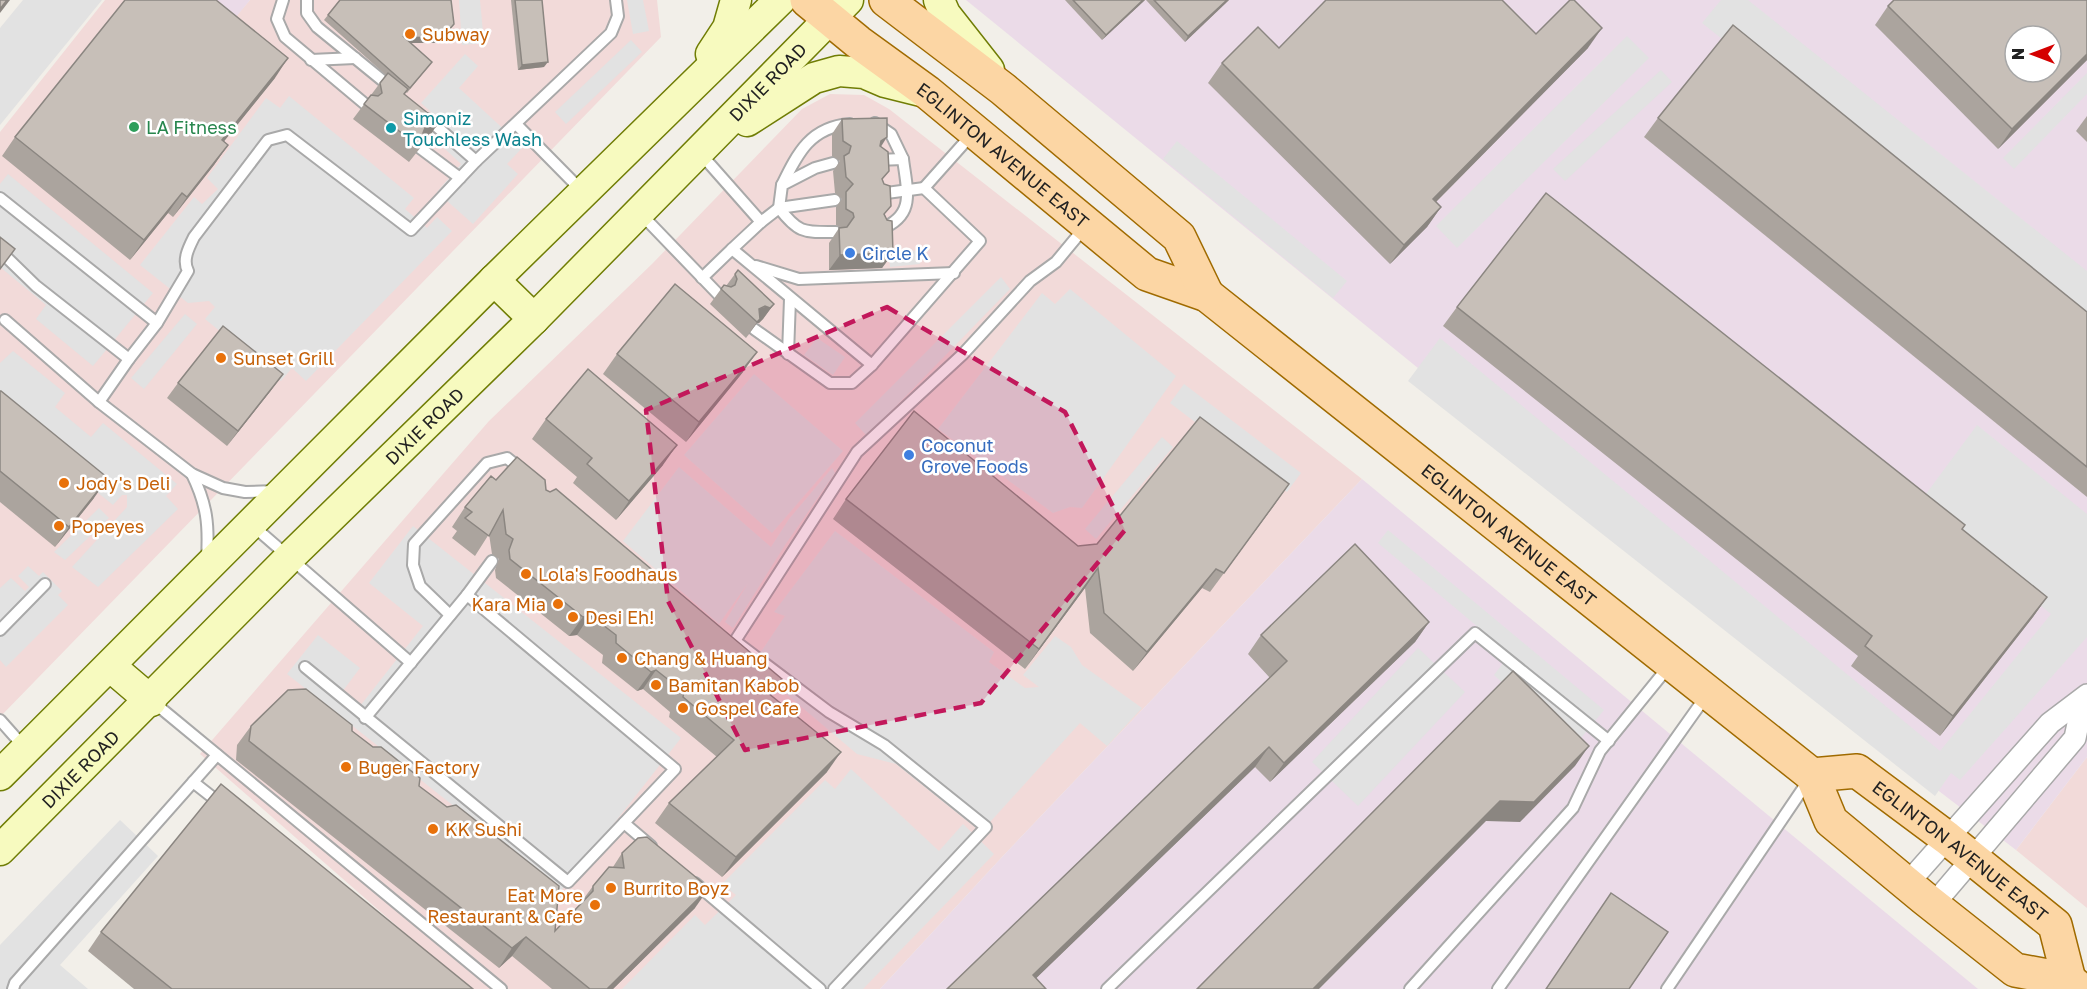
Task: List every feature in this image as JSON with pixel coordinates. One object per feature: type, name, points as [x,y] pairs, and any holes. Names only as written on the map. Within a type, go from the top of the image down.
[{"type":"main road","points":[[694,82],[728,28],[736,0]]},
{"type":"main road","points":[[0,775],[494,280],[780,0]]},
{"type":"main road","name":"EGLINTON AVENUE EAST","points":[[886,0],[1004,89],[1179,237],[1207,295]]},
{"type":"main road","points":[[939,0],[945,14],[1004,89]]},
{"type":"main road","name":"EGLINTON AVENUE EAST","points":[[828,6],[927,92],[1147,274],[1207,295],[1812,775],[1831,821],[2015,970],[2074,985]]},
{"type":"main road","name":"DIXIE ROAD","points":[[0,850],[290,558],[534,319],[699,153],[828,6]]},
{"type":"main road","points":[[699,153],[814,78],[839,71],[864,73],[885,82],[927,92]]},
{"type":"main road","points":[[494,280],[534,319]]},
{"type":"main road","points":[[110,666],[151,700]]},
{"type":"main road","name":"EGLINTON AVENUE EAST","points":[[1812,775],[1857,771],[1947,838],[2055,925],[2074,985]]},
{"type":"street","points":[[1907,884],[2050,723],[2085,697]]},
{"type":"street","points":[[1933,905],[2075,738],[2085,697]]},
{"type":"lane","points":[[283,0],[278,12],[278,26],[285,37],[364,104]]},
{"type":"lane","points":[[307,0],[307,13],[313,23],[405,99]]},
{"type":"lane","points":[[99,402],[157,323],[188,272],[185,267],[186,252],[194,237],[268,140],[286,135],[411,230],[476,161],[611,33],[616,26],[618,16],[616,0]]},
{"type":"lane","points":[[311,60],[355,58]]},
{"type":"lane","points":[[421,113],[476,161]]},
{"type":"lane","points":[[836,232],[804,232],[792,226],[779,208],[782,185],[792,164],[809,142],[825,128],[876,123],[891,134],[903,159],[907,190],[905,212],[898,222],[881,229]]},
{"type":"lane","points":[[516,124],[584,193]]},
{"type":"lane","points":[[879,194],[924,188],[974,131]]},
{"type":"lane","points":[[420,148],[460,178]]},
{"type":"lane","points":[[699,153],[761,222]]},
{"type":"lane","points":[[877,160],[903,159]]},
{"type":"lane","points":[[782,185],[814,168],[833,163]]},
{"type":"lane","points":[[754,329],[830,383],[842,385],[852,383],[872,365],[980,241],[924,188]]},
{"type":"lane","points":[[0,198],[157,323]]},
{"type":"lane","points":[[702,278],[779,208],[836,200]]},
{"type":"lane","points":[[639,213],[719,295]]},
{"type":"lane","points":[[834,989],[986,827],[884,745],[829,712],[731,638],[857,452],[963,354],[1030,281],[1056,262],[1088,224]]},
{"type":"lane","points":[[732,249],[790,300],[872,365]]},
{"type":"lane","points":[[0,251],[36,286],[129,359]]},
{"type":"lane","points":[[750,264],[799,279],[954,273]]},
{"type":"lane","points":[[788,354],[790,300]]},
{"type":"lane","points":[[5,321],[99,402],[192,474],[223,488],[245,492],[284,491]]},
{"type":"lane","points":[[450,615],[420,586],[413,565],[414,544],[487,463],[507,458],[533,478]]},
{"type":"lane","points":[[192,474],[205,501],[209,528],[207,569]]},
{"type":"lane","points":[[250,524],[411,663]]},
{"type":"lane","points":[[365,718],[467,595],[492,561]]},
{"type":"lane","points":[[0,630],[45,584]]},
{"type":"lane","points":[[305,667],[568,882],[675,769],[467,595]]},
{"type":"lane","points":[[1107,989],[1475,633],[1609,741]]},
{"type":"lane","points":[[1410,989],[1573,808],[1600,752],[1671,664]]},
{"type":"lane","points":[[1498,989],[1708,693]]},
{"type":"lane","points":[[151,700],[501,989]]},
{"type":"lane","points":[[0,720],[26,749]]},
{"type":"lane","points":[[13,989],[15,983],[217,755]]},
{"type":"lane","points":[[1667,989],[1812,775]]},
{"type":"lane","points":[[193,782],[230,812]]},
{"type":"lane","points":[[624,823],[659,853]]},
{"type":"lane","points":[[686,875],[820,989]]},
{"type":"highlighted area","points":[[887,307],[1065,412],[1125,530],[981,703],[745,750],[668,601],[646,410]]},
{"type":"shaded area","points":[[23,0],[102,0],[0,125],[0,28]]},
{"type":"shaded area","points":[[105,0],[204,0],[231,22],[250,0],[657,0],[661,37],[0,717],[0,132]]},
{"type":"shaded area","points":[[204,0],[250,0],[231,23]]},
{"type":"shaded area","points":[[459,0],[480,0],[484,43],[462,45]]},
{"type":"shaded area","points":[[627,0],[643,0],[649,31],[633,34]]},
{"type":"shaded area","points":[[966,0],[2087,0],[2087,757],[2016,850],[1914,772]]},
{"type":"shaded area","points":[[1721,0],[1748,0],[2087,271],[2087,332],[1702,23]]},
{"type":"shaded area","points":[[1627,36],[1649,58],[1457,248],[1436,226]]},
{"type":"shaded area","points":[[631,40],[642,52],[566,124],[555,112]]},
{"type":"shaded area","points":[[465,54],[478,66],[459,88],[523,147],[507,164],[518,174],[473,224],[437,192],[461,164],[427,132],[439,119],[421,103]]},
{"type":"shaded area","points":[[1661,70],[1672,82],[1565,181],[1553,169]]},
{"type":"shaded area","points":[[2087,73],[2087,94],[2014,169],[2003,158]]},
{"type":"shaded area","points":[[830,94],[864,95],[889,109],[1362,479],[1003,856],[880,989],[469,989],[200,754],[489,421],[652,264],[802,109]]},
{"type":"shaded area","points":[[289,96],[414,198],[405,209],[427,228],[437,217],[452,231],[306,381],[292,368],[281,381],[205,319],[215,307],[209,301],[188,303],[140,265],[194,197],[202,204],[218,189],[207,178],[266,98],[280,108]]},
{"type":"shaded area","points":[[1177,141],[1347,281],[1333,298],[1163,159]]},
{"type":"shaded area","points":[[8,174],[153,293],[93,366],[36,319],[46,305],[0,267],[0,184]]},
{"type":"shaded area","points":[[919,250],[920,264],[890,267],[889,253]]},
{"type":"shaded area","points":[[1001,277],[1010,289],[867,436],[855,423]]},
{"type":"shaded area","points":[[1070,289],[1176,376],[1082,508],[1070,507],[1053,513],[938,429],[1042,293],[1055,304]]},
{"type":"shaded area","points":[[185,314],[197,324],[144,389],[131,378]]},
{"type":"shaded area","points":[[817,338],[845,357],[833,375],[804,355]]},
{"type":"shaded area","points":[[1440,338],[1940,751],[2051,614],[1917,506],[1977,425],[2087,514],[2087,637],[1960,780],[1951,773],[1935,796],[1408,381]]},
{"type":"shaded area","points":[[13,351],[65,393],[55,407],[91,437],[103,423],[177,484],[166,496],[178,509],[98,587],[72,567],[127,507],[127,495],[122,495],[113,505],[0,413],[0,363]]},
{"type":"shaded area","points":[[754,374],[843,451],[772,533],[684,455]]},
{"type":"shaded area","points":[[1184,384],[1301,473],[1287,492],[1170,403]]},
{"type":"shaded area","points":[[1162,437],[1173,447],[1096,539],[1085,529]]},
{"type":"shaded area","points":[[679,467],[771,547],[789,519],[832,468],[835,473],[785,545],[733,628],[725,622],[748,583],[719,624],[623,541]]},
{"type":"shaded area","points":[[1362,479],[1978,989],[880,989],[1003,856]]},
{"type":"shaded area","points":[[99,508],[109,518],[65,560],[54,552]]},
{"type":"shaded area","points":[[413,526],[681,738],[561,891],[287,674],[318,635],[360,668],[342,692],[360,706],[423,626],[369,583]]},
{"type":"shaded area","points":[[1388,530],[1604,710],[1572,749],[1494,675],[1510,654],[1378,543]]},
{"type":"shaded area","points":[[835,531],[994,652],[989,662],[1025,688],[1039,687],[1023,675],[1055,636],[1071,647],[1082,665],[1142,708],[1107,746],[1080,723],[981,832],[896,764],[857,754],[752,665],[785,616],[774,612]]},
{"type":"shaded area","points":[[28,566],[39,576],[43,572],[62,591],[58,595],[68,605],[6,667],[0,660],[0,588],[11,578],[25,591],[29,587],[18,576]]},
{"type":"shaded area","points":[[1418,648],[1465,692],[1358,806],[1312,762]]},
{"type":"shaded area","points":[[2087,757],[2087,908],[2016,850]]},
{"type":"shaded area","points":[[851,769],[939,851],[963,824],[994,854],[863,989],[622,989],[695,915],[705,925],[736,895],[722,884],[825,780],[835,789]]},
{"type":"shaded area","points":[[120,820],[158,856],[60,965],[88,989],[0,989],[0,945]]},
{"type":"building","points":[[0,0],[7,0],[0,9]]},
{"type":"building","points":[[125,0],[216,0],[288,58],[222,140],[228,145],[187,197],[182,193],[144,240],[15,137]]},
{"type":"building","points":[[340,0],[451,0],[454,24],[442,38],[404,37],[432,62],[410,88],[328,15]]},
{"type":"building","points":[[515,0],[542,0],[548,62],[522,65]]},
{"type":"building","points":[[1073,0],[1143,0],[1106,35]]},
{"type":"building","points":[[1154,0],[1227,0],[1188,36]]},
{"type":"building","points":[[1326,0],[1502,0],[1536,34],[1570,0],[1574,0],[1602,28],[1433,199],[1441,207],[1404,245],[1222,63],[1258,27],[1279,48]]},
{"type":"building","points":[[1894,0],[2087,0],[2087,54],[2063,78],[2063,24],[2003,24],[2003,84],[2057,84],[2012,129],[1888,6]]},
{"type":"building","points":[[1733,25],[2087,312],[2087,467],[1658,118]]},
{"type":"building","points":[[388,73],[408,89],[404,94],[439,122],[435,127],[425,128],[423,133],[426,139],[420,147],[364,104],[371,95],[378,96],[382,93],[380,83]]},
{"type":"building","points":[[887,118],[887,137],[881,141],[880,146],[888,152],[889,171],[882,179],[884,184],[890,186],[891,206],[884,214],[887,220],[892,221],[893,253],[840,255],[839,228],[847,227],[854,217],[853,213],[846,209],[846,192],[853,184],[846,177],[844,156],[849,153],[851,146],[843,141],[842,119]]},
{"type":"building","points":[[1546,193],[1965,525],[1962,529],[2047,597],[1953,716],[1865,646],[1872,636],[1457,307]]},
{"type":"building","points":[[0,237],[15,249],[0,269]]},
{"type":"building","points":[[738,270],[774,304],[770,308],[765,306],[759,309],[760,319],[757,322],[721,289],[724,285],[731,287],[735,285],[737,279],[735,274]]},
{"type":"building","points":[[675,284],[757,352],[699,422],[617,354]]},
{"type":"building","points":[[223,326],[283,374],[238,431],[178,383]]},
{"type":"building","points":[[588,369],[677,445],[629,501],[587,464],[592,458],[546,419]]},
{"type":"building","points":[[0,391],[108,478],[69,527],[0,471]]},
{"type":"building","points":[[914,411],[1078,546],[1097,544],[1200,417],[1289,484],[1224,573],[1216,569],[1147,652],[1104,613],[1098,568],[1039,649],[846,499]]},
{"type":"building","points":[[517,457],[545,480],[546,490],[550,492],[556,489],[782,679],[768,693],[841,752],[736,857],[669,803],[734,740],[683,697],[684,692],[656,670],[651,672],[616,643],[616,635],[590,615],[583,617],[510,559],[509,550],[513,539],[506,534],[503,510],[489,536],[465,518],[472,512],[465,507],[491,476],[496,480]]},
{"type":"building","points":[[1355,544],[1429,622],[1284,763],[1269,747],[1033,975],[1046,989],[947,989],[1287,661],[1261,635]]},
{"type":"building","points":[[1513,671],[1589,746],[1534,802],[1500,801],[1313,989],[1197,989]]},
{"type":"building","points":[[306,689],[352,725],[352,731],[373,747],[381,747],[420,778],[419,786],[447,807],[456,805],[559,886],[555,931],[593,891],[593,886],[609,867],[624,868],[622,853],[638,838],[647,837],[709,888],[607,989],[590,989],[526,937],[512,948],[249,741],[251,726],[288,690]]},
{"type":"building","points":[[221,784],[473,989],[172,989],[101,932]]},
{"type":"building","points":[[1611,893],[1668,932],[1629,989],[1546,989]]},
{"type":"place","name":"Subway","points":[[410,34]]},
{"type":"place","name":"LA Fitness","points":[[134,127]]},
{"type":"place","name":"Simoniz Touchless Wash","points":[[391,128]]},
{"type":"place","name":"Circle K","points":[[850,253]]},
{"type":"place","name":"Sunset Grill","points":[[221,358]]},
{"type":"place","name":"Coconut Grove Foods","points":[[909,455]]},
{"type":"place","name":"Jody's Deli","points":[[64,483]]},
{"type":"place","name":"Popeyes","points":[[59,526]]},
{"type":"place","name":"Lola's Foodhaus","points":[[526,574]]},
{"type":"place","name":"Kara Mia","points":[[558,604]]},
{"type":"place","name":"Desi Eh!","points":[[573,617]]},
{"type":"place","name":"Chang & Huang","points":[[622,658]]},
{"type":"place","name":"Bamitan Kabob","points":[[656,685]]},
{"type":"place","name":"Gospel Cafe","points":[[683,708]]},
{"type":"place","name":"Buger Factory","points":[[346,767]]},
{"type":"place","name":"KK Sushi","points":[[433,829]]},
{"type":"place","name":"Burrito Boyz","points":[[611,888]]},
{"type":"place","name":"Eat More Restaurant & Cafe","points":[[595,905]]}]
